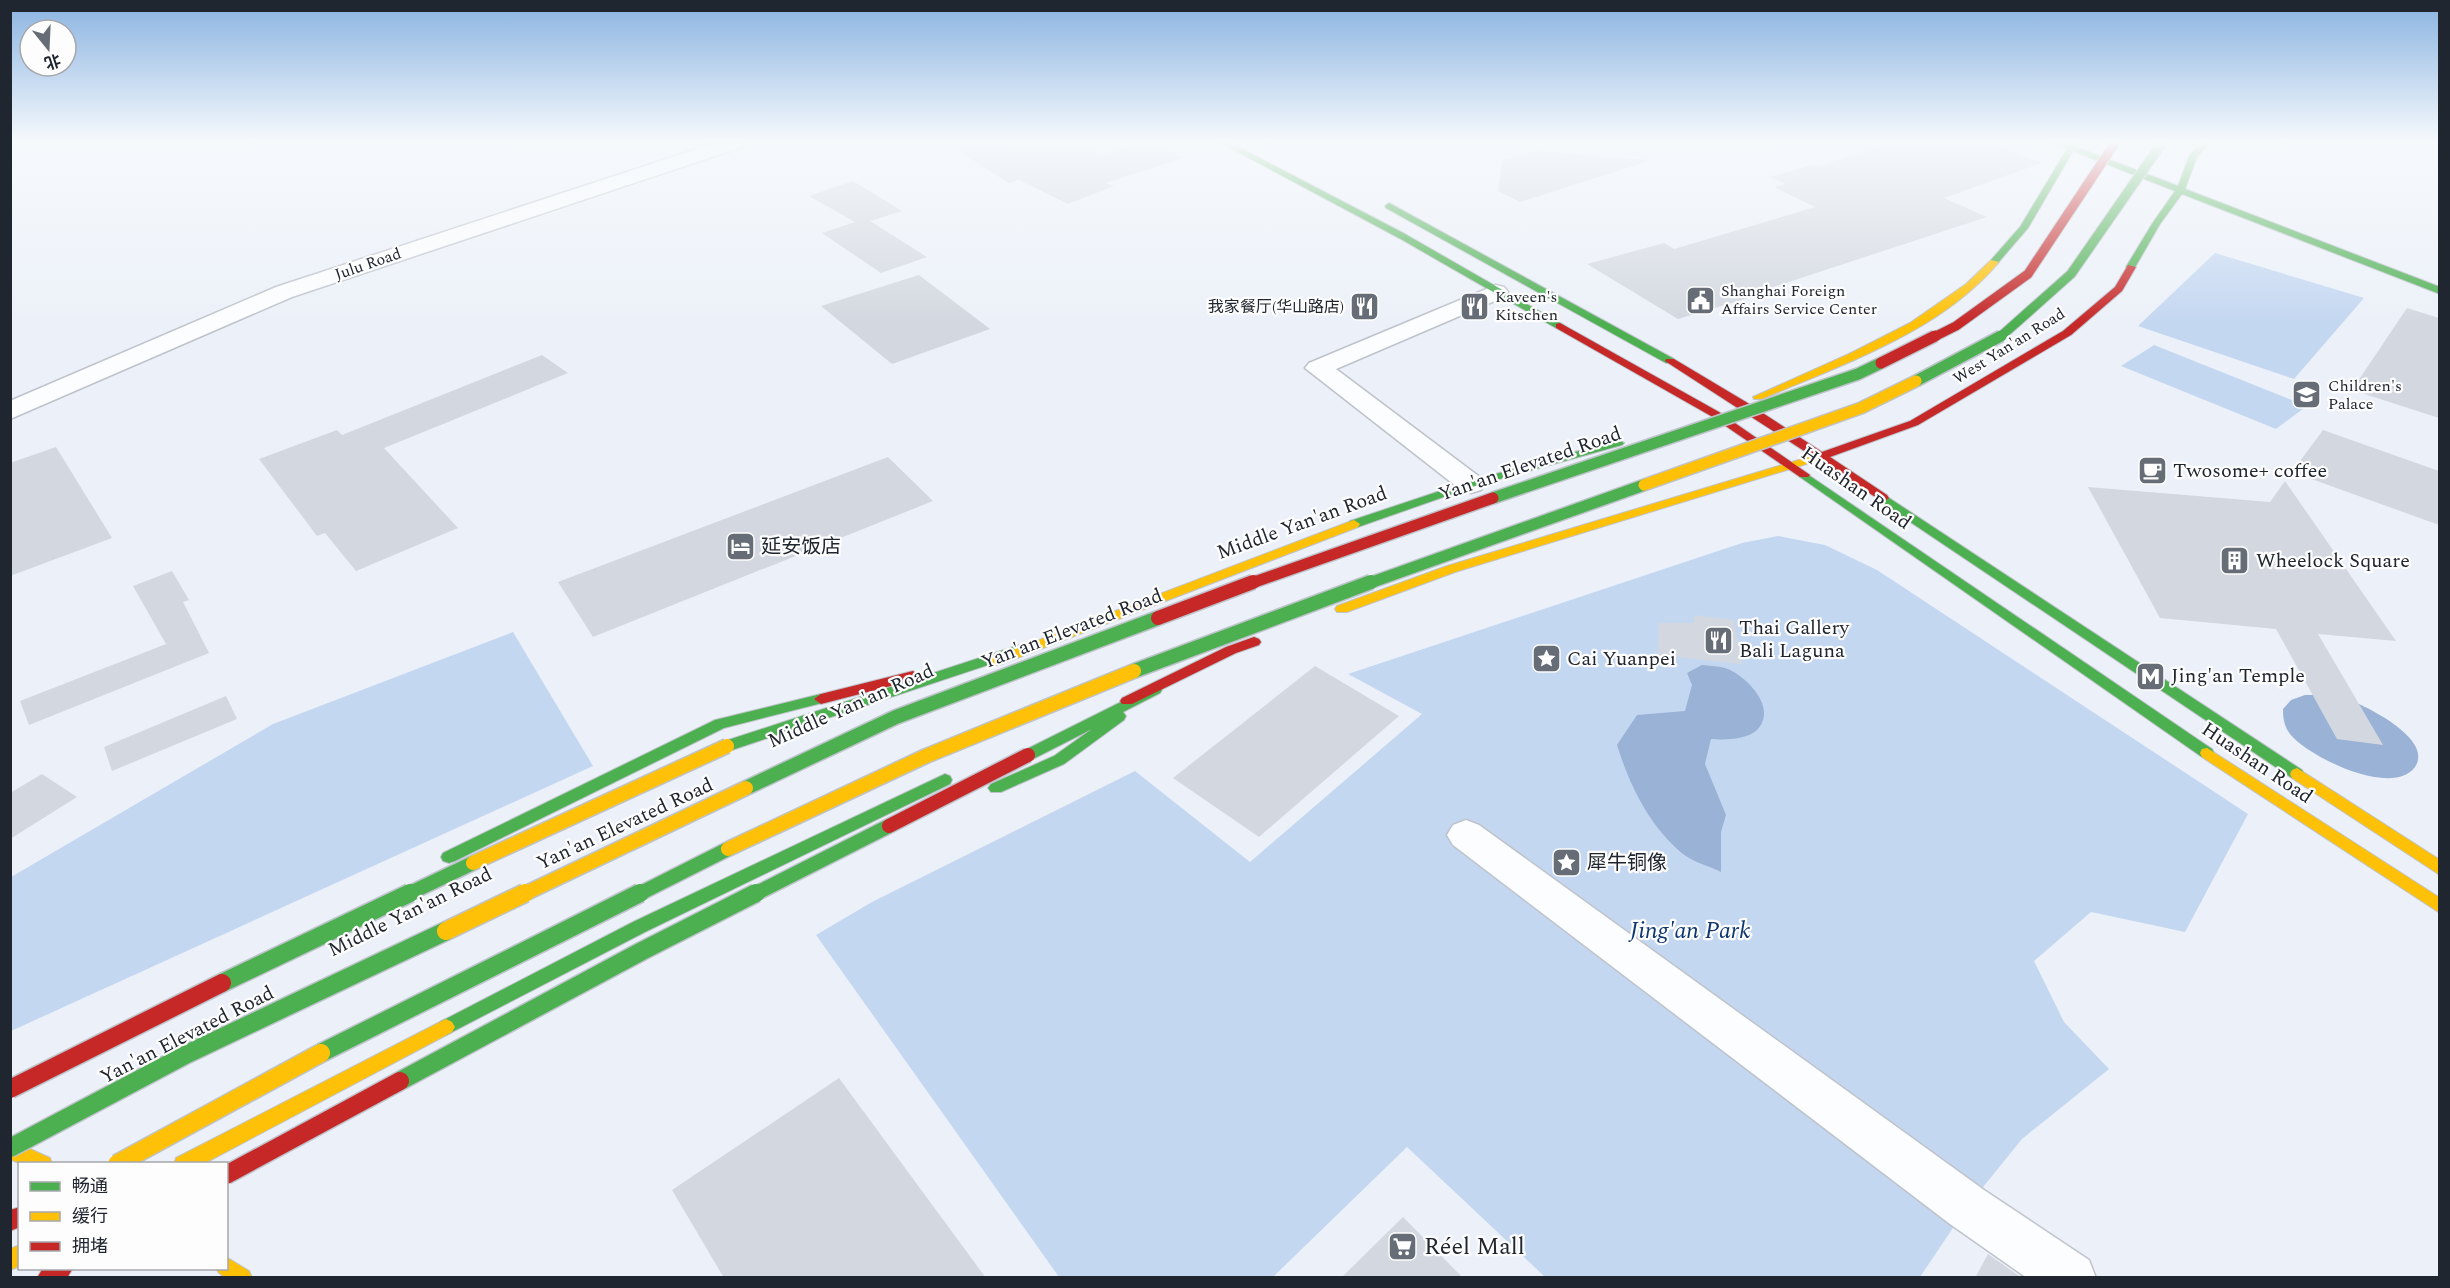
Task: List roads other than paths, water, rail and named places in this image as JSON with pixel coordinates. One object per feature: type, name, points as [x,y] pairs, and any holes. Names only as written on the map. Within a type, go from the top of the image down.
[{"type":"main road","name":"Huashan Road","points":[[1339,203],[1402,236],[1496,292],[1715,414],[2276,800],[2439,907]]},
{"type":"main road","name":"Huashan Road","points":[[1383,203],[1431,226],[1630,337],[1742,404],[2439,869]]},
{"type":"main road","points":[[1742,404],[1855,355],[1930,317],[1992,265],[2024,228],[2037,203]]},
{"type":"main road","name":"Yan'an Elevated Road","points":[[10,1149],[187,1054],[896,717],[1328,554],[1858,374],[1956,326],[2028,274],[2075,203]]},
{"type":"main road","points":[[121,1162],[371,1027],[725,850],[926,756],[1169,657],[1406,569],[1861,408],[1997,340],[2071,274],[2120,203]]},
{"type":"main road","name":"West Yan'an Road","points":[[1819,457],[1914,423],[2067,333],[2119,289],[2172,203]]},
{"type":"main road","points":[[2211,203],[2439,291]]},
{"type":"main road","name":"Middle Yan'an Road","points":[[105,1081],[648,819],[1022,649],[1384,513],[1471,484],[1715,414],[1742,404]]},
{"type":"main road","points":[[1330,614],[1451,568],[1819,457]]},
{"type":"main road","points":[[228,1174],[642,951],[1028,756],[1230,650],[1264,638]]},
{"type":"main road","points":[[10,1089],[321,934],[727,746],[1022,649]]},
{"type":"main road","points":[[434,864],[720,724],[1022,649]]},
{"type":"main road","points":[[187,1162],[639,927],[963,772],[1155,690]]},
{"type":"main road","points":[[645,966],[840,857],[1059,760],[1155,690]]},
{"type":"main road","points":[[10,1076],[381,891]]},
{"type":"main road","points":[[228,1185],[541,1022]]},
{"type":"main road","points":[[10,1149],[39,1162]]},
{"type":"main road","points":[[228,1268],[242,1278]]},
{"type":"main road","points":[[47,1278],[61,1270]]},
{"type":"main road","points":[[64,1278],[77,1270]]},
{"type":"street","name":"Julu Road","points":[[10,411],[284,292],[553,203]]},
{"type":"street","points":[[1471,484],[1318,368],[1496,292]]},
{"type":"street","points":[[1466,835],[1957,1200],[2071,1278]]},
{"type":"place","name":"Shanghai Foreign Affairs Service Center","points":[[1700,300]]},
{"type":"place","name":"Kaveen's Kitschen","points":[[1474,306]]},
{"type":"place","name":"我家餐厅(华山路店)","points":[[1365,307]]},
{"type":"place","name":"Children's Palace","points":[[2307,395]]},
{"type":"place","name":"Twosome+ coffee","points":[[2152,471]]},
{"type":"place","name":"延安饭店","points":[[740,547]]},
{"type":"place","name":"Wheelock Square","points":[[2235,561]]},
{"type":"place","name":"Thai Gallery Bali Laguna","points":[[1718,640]]},
{"type":"place","name":"Cai Yuanpei","points":[[1546,659]]},
{"type":"place","name":"Jing'an Temple","points":[[2150,676]]},
{"type":"place","name":"犀牛铜像","points":[[1566,863]]},
{"type":"place","name":"Réel Mall","points":[[1403,1247]]},
{"type":"park label","name":"Jing'an Park","points":[[1690,931]]}]
